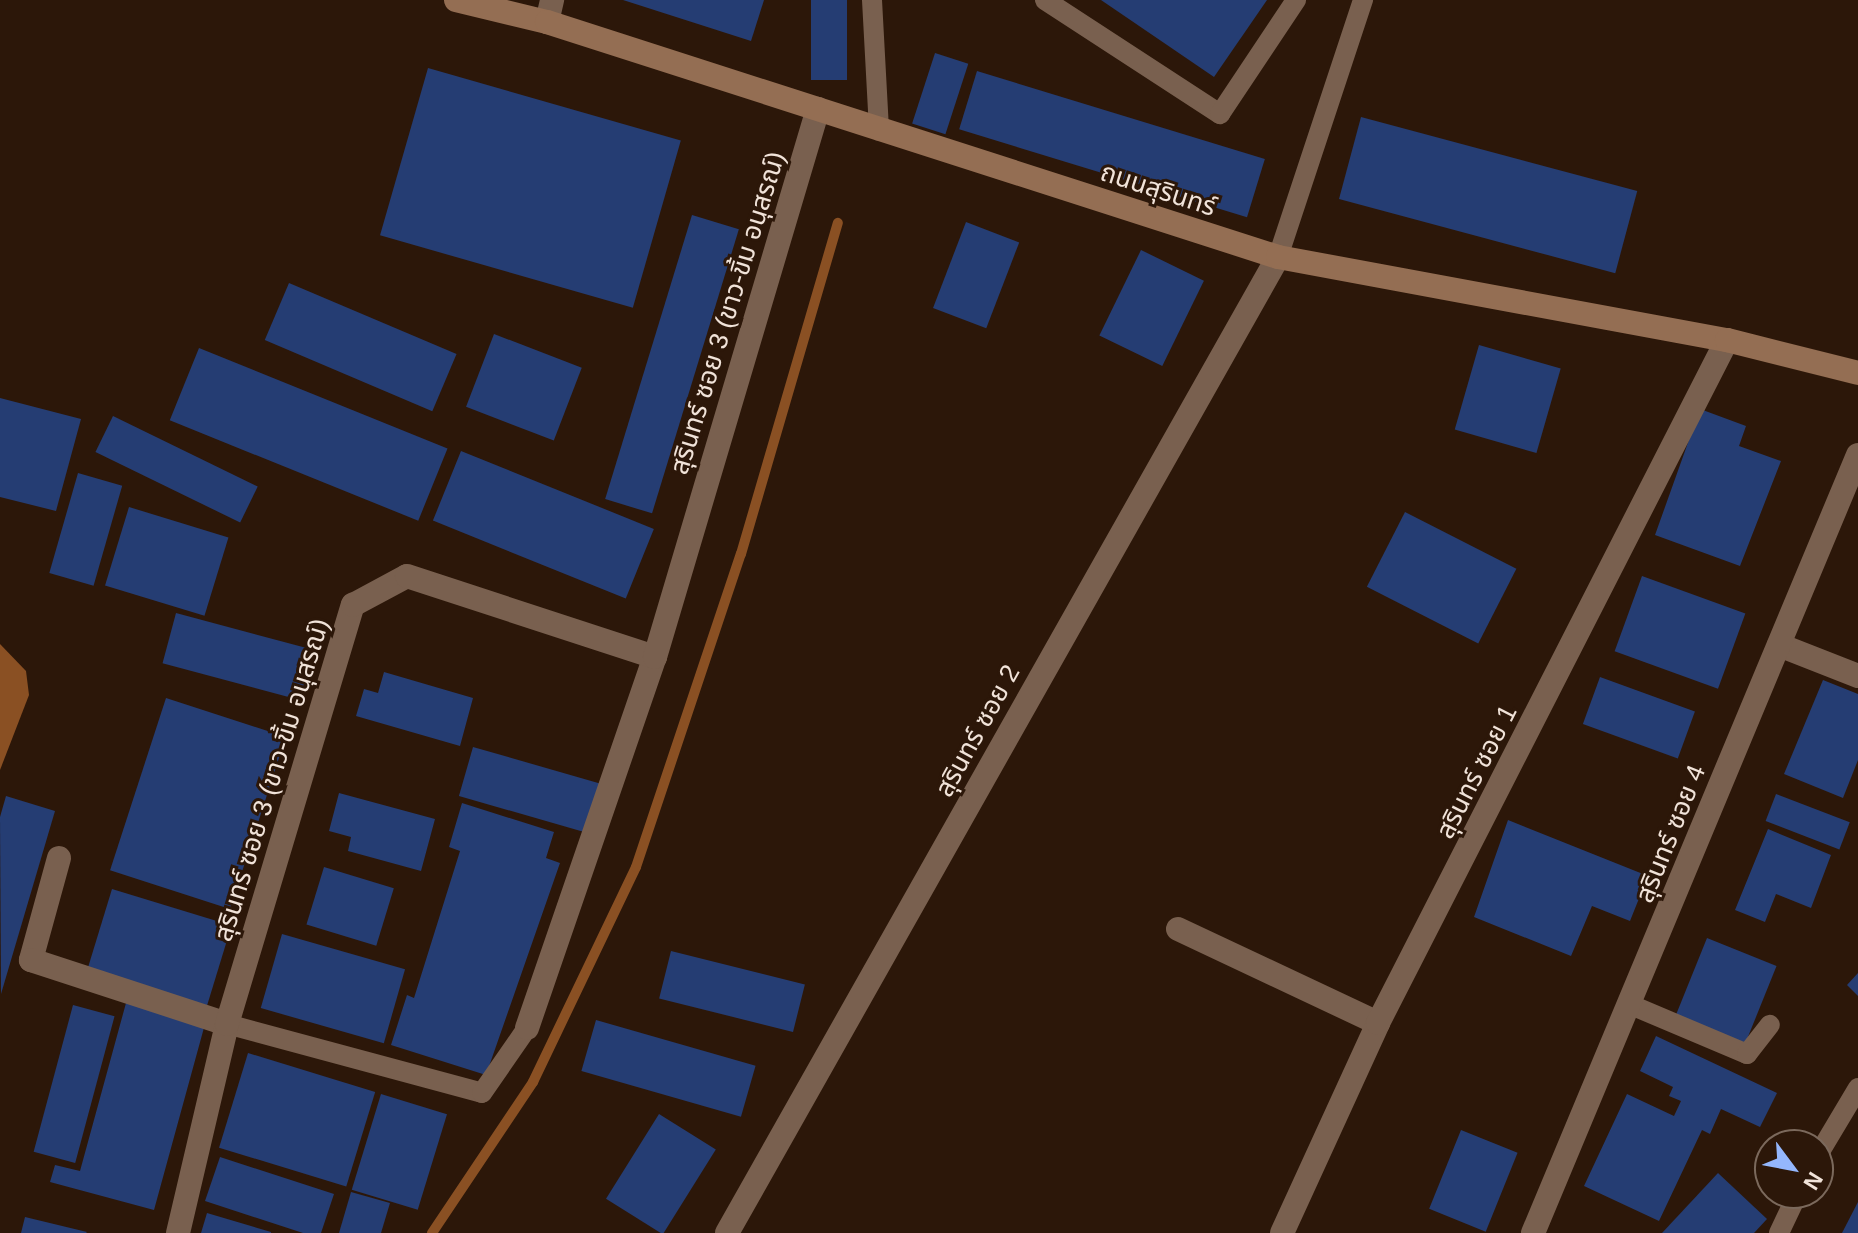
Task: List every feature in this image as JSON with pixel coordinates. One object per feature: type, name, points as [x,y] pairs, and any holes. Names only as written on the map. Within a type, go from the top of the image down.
[{"type":"street","name":"ถนนสุรินทร์","points":[[456,0],[550,11],[879,131],[1278,257],[1727,340],[1858,373]]},
{"type":"street","name":"สุรินทร์ ซอย 3 (ขาว-ขิ้ม อนุสรณ์)","points":[[178,1233],[227,1024],[353,605],[407,576],[655,657],[818,109]]},
{"type":"street","name":"สุรินทร์ ซอย 2","points":[[727,1233],[1278,257]]},
{"type":"street","name":"สุรินทร์ ซอย 1","points":[[1282,1233],[1378,1023],[1727,340]]},
{"type":"street","name":"สุรินทร์ ซอย 4","points":[[1533,1233],[1631,1005],[1858,455]]},
{"type":"street","points":[[1779,645],[1858,676]]},
{"type":"street","points":[[527,1028],[655,657]]},
{"type":"street","points":[[59,858],[31,960],[227,1024]]},
{"type":"street","points":[[1178,929],[1378,1023]]},
{"type":"lane","points":[[872,0],[879,131]]},
{"type":"lane","points":[[1045,0],[1220,114],[1296,0]]},
{"type":"lane","points":[[1278,257],[1363,0]]},
{"type":"lane","points":[[1631,1005],[1747,1054],[1770,1025]]},
{"type":"lane","points":[[227,1024],[482,1093],[527,1028]]},
{"type":"lane","points":[[1834,1129],[1858,1088]]},
{"type":"lane","points":[[1779,1233],[1790,1209]]},
{"type":"shaded area","points":[[0,644],[26,671],[29,695],[0,770]]},
{"type":"building","points":[[623,0],[764,0],[751,41]]},
{"type":"building","points":[[811,0],[847,0],[847,80],[811,80]]},
{"type":"building","points":[[1101,0],[1267,0],[1214,77]]},
{"type":"building","points":[[935,53],[968,64],[945,134],[912,123]]},
{"type":"building","points":[[428,68],[681,140],[633,308],[380,235]]},
{"type":"building","points":[[977,71],[1265,159],[1247,217],[959,129]]},
{"type":"building","points":[[1361,117],[1637,191],[1615,273],[1339,199]]},
{"type":"building","points":[[692,215],[739,229],[652,513],[605,499]]},
{"type":"building","points":[[966,222],[1019,242],[986,328],[933,308]]},
{"type":"building","points":[[1141,250],[1204,281],[1162,366],[1099,335]]},
{"type":"building","points":[[289,283],[457,354],[432,411],[265,340]]},
{"type":"building","points":[[494,334],[582,368],[554,441],[466,407]]},
{"type":"building","points":[[1479,345],[1561,368],[1536,453],[1455,430]]},
{"type":"building","points":[[199,348],[447,448],[418,521],[170,420]]},
{"type":"building","points":[[0,398],[81,419],[56,511],[0,497]]},
{"type":"building","points":[[1700,409],[1746,426],[1739,446],[1781,461],[1740,566],[1655,535]]},
{"type":"building","points":[[113,416],[258,487],[240,523],[95,452]]},
{"type":"building","points":[[461,451],[654,529],[626,598],[433,521]]},
{"type":"building","points":[[78,473],[122,486],[94,586],[49,573]]},
{"type":"building","points":[[129,507],[228,537],[204,616],[105,585]]},
{"type":"building","points":[[1405,512],[1516,569],[1478,644],[1367,587]]},
{"type":"building","points":[[1642,576],[1745,614],[1718,689],[1615,651]]},
{"type":"building","points":[[176,613],[313,650],[300,700],[163,663]]},
{"type":"building","points":[[384,672],[473,698],[460,746],[356,716],[364,689],[378,693]]},
{"type":"building","points":[[1600,677],[1695,712],[1678,759],[1583,724]]},
{"type":"building","points":[[1823,680],[1858,694],[1858,760],[1843,798],[1784,774]]},
{"type":"building","points":[[166,698],[286,737],[230,909],[110,870]]},
{"type":"building","points":[[473,747],[600,783],[586,832],[459,796]]},
{"type":"building","points":[[339,793],[435,819],[421,871],[348,851],[351,837],[329,831]]},
{"type":"building","points":[[1776,794],[1850,822],[1839,849],[1766,821]]},
{"type":"building","points":[[6,796],[55,811],[1,994],[0,817]]},
{"type":"building","points":[[462,803],[554,832],[546,858],[560,863],[486,1075],[391,1045],[407,995],[414,998],[460,851],[449,847]]},
{"type":"building","points":[[1508,820],[1648,876],[1630,921],[1592,906],[1571,956],[1474,917]]},
{"type":"building","points":[[1768,829],[1831,855],[1811,908],[1776,894],[1765,922],[1735,910]]},
{"type":"building","points":[[324,867],[394,888],[376,946],[306,924]]},
{"type":"building","points":[[112,889],[232,926],[206,1008],[87,971]]},
{"type":"building","points":[[282,934],[405,969],[384,1043],[261,1008]]},
{"type":"building","points":[[1707,938],[1777,966],[1745,1043],[1676,1015]]},
{"type":"building","points":[[671,951],[805,984],[793,1032],[659,999]]},
{"type":"building","points":[[1858,973],[1858,996],[1847,985]]},
{"type":"building","points":[[126,1003],[205,1024],[154,1210],[50,1182],[55,1165],[80,1171]]},
{"type":"building","points":[[73,1005],[115,1016],[75,1163],[34,1152]]},
{"type":"building","points":[[596,1020],[756,1066],[741,1117],[581,1071]]},
{"type":"building","points":[[1656,1036],[1777,1093],[1760,1127],[1721,1109],[1710,1134],[1702,1130],[1659,1221],[1584,1186],[1627,1094],[1674,1116],[1681,1101],[1669,1096],[1673,1087],[1640,1071]]},
{"type":"building","points":[[248,1053],[375,1092],[346,1187],[219,1148]]},
{"type":"building","points":[[381,1094],[447,1114],[418,1210],[352,1190]]},
{"type":"building","points":[[659,1114],[716,1150],[664,1233],[606,1199]]},
{"type":"building","points":[[1461,1130],[1518,1153],[1486,1232],[1429,1209]]},
{"type":"building","points":[[220,1157],[334,1194],[321,1233],[303,1233],[205,1201]]},
{"type":"building","points":[[1718,1173],[1767,1219],[1754,1233],[1662,1233]]},
{"type":"building","points":[[351,1192],[390,1203],[381,1233],[339,1233]]},
{"type":"building","points":[[1858,1202],[1858,1233],[1842,1233]]},
{"type":"building","points":[[207,1213],[271,1232],[271,1233],[201,1233]]},
{"type":"building","points":[[25,1217],[87,1232],[21,1233]]},
{"type":"waterway","points":[[432,1233],[533,1082],[636,867],[741,554],[838,223]]}]
